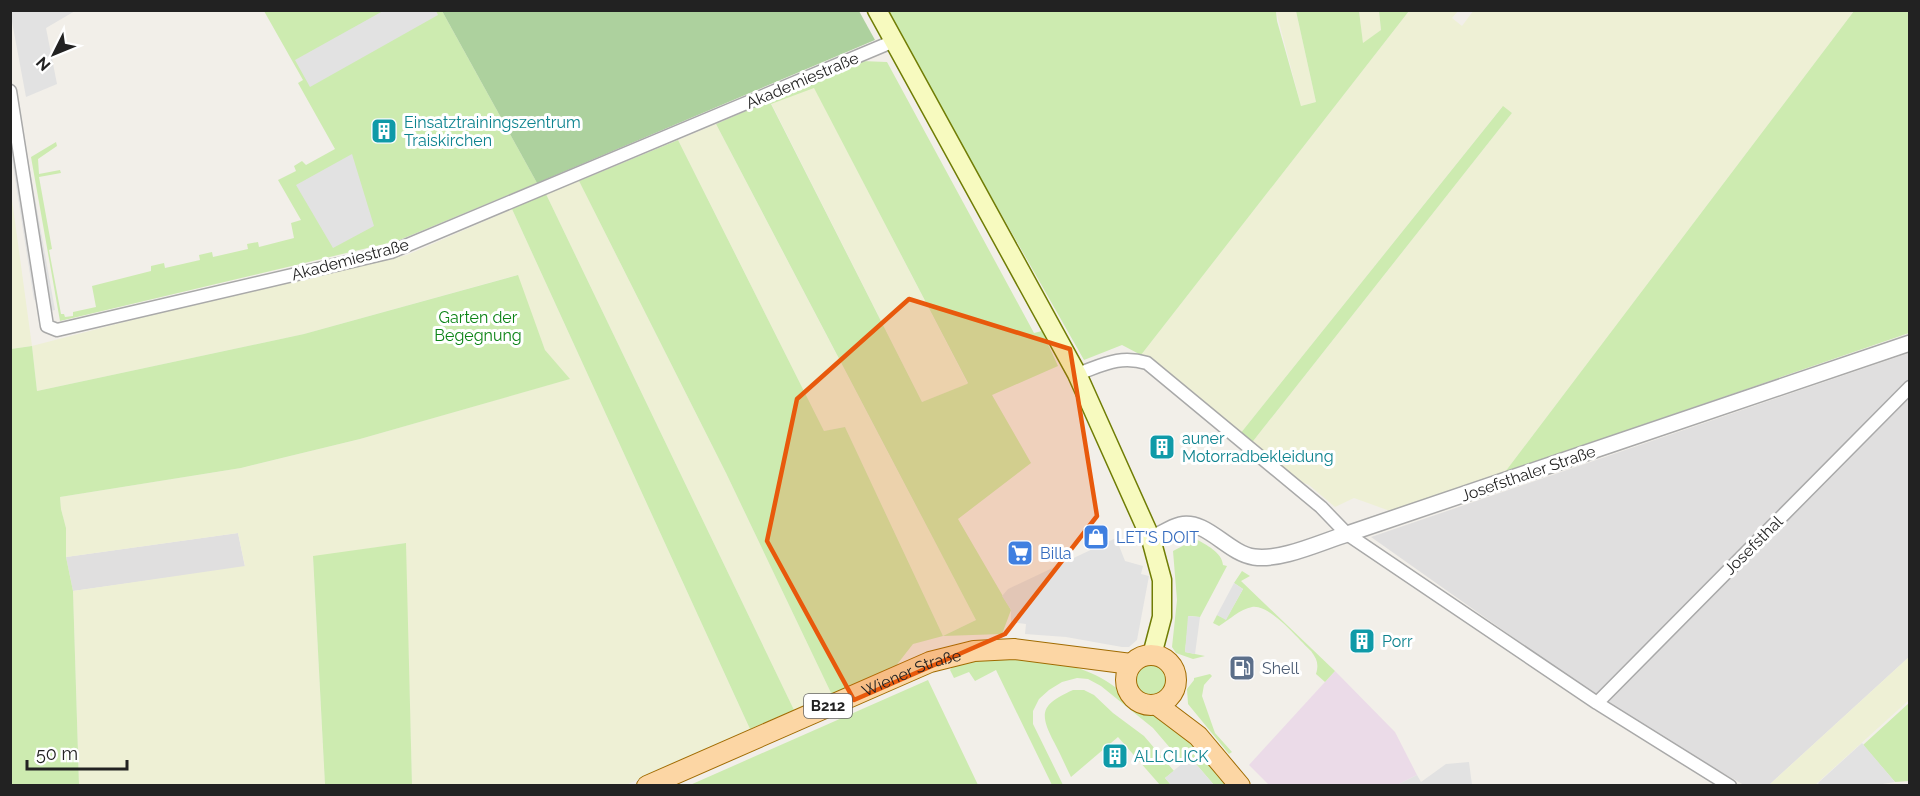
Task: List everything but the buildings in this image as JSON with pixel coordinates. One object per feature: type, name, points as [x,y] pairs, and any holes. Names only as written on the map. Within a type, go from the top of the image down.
[{"type":"main road","points":[[877,10],[1077,374],[1151,539],[1162,580],[1162,617],[1152,655],[1162,658],[1170,665],[1175,674],[1176,684],[1165,699]]},
{"type":"main road","name":"Wiener Straße","points":[[647,786],[930,662],[974,651],[1014,649],[1131,664],[1144,656],[1152,655]]},
{"type":"main road","name":"Wiener Straße","points":[[1085,659],[1126,686],[1134,699],[1149,706],[1165,699],[1240,786]]},
{"type":"main road","points":[[1126,686],[1126,674],[1131,664]]},
{"type":"street","name":"Akademiestraße","points":[[10,91],[47,326],[57,330],[391,252],[894,41]]},
{"type":"street","name":"Josefsthaler Straße","points":[[1151,539],[1179,525],[1194,524],[1241,554],[1256,557],[1278,556],[1910,343]]},
{"type":"street","points":[[1077,374],[1131,358],[1147,363],[1321,507],[1347,534],[1597,703],[1730,786]]},
{"type":"street","name":"Josefsthal","points":[[1597,703],[1910,387]]},
{"type":"highlighted area","points":[[909,299],[1070,349],[1097,516],[1005,634],[854,700],[767,541],[797,399]]},
{"type":"shaded area","points":[[10,11],[75,11],[46,28],[57,84],[26,97]]},
{"type":"shaded area","points":[[383,11],[436,11],[438,15],[310,87],[295,60]]},
{"type":"shaded area","points":[[10,126],[38,299],[34,300],[11,153]]},
{"type":"shaded area","points":[[352,154],[374,226],[333,248],[296,185]]},
{"type":"shaded area","points":[[28,159],[55,310],[50,311],[23,160]]},
{"type":"shaded area","points":[[1909,353],[1909,657],[1769,785],[1744,785],[1634,723],[1371,537]]},
{"type":"shaded area","points":[[238,533],[245,567],[73,591],[66,557]]},
{"type":"shaded area","points":[[1116,538],[1125,561],[1143,566],[1141,574],[1149,576],[1137,640],[1129,647],[1066,637],[1025,634],[1026,624],[1011,622],[1011,610],[1002,596],[1008,589]]},
{"type":"shaded area","points":[[1234,583],[1243,589],[1226,620],[1217,615]]},
{"type":"shaded area","points":[[1188,616],[1200,617],[1195,654],[1185,652]]},
{"type":"shaded area","points":[[1335,671],[1395,732],[1417,775],[1397,785],[1269,785],[1249,765]]},
{"type":"shaded area","points":[[1862,743],[1895,782],[1876,785],[1820,785],[1818,783]]},
{"type":"shaded area","points":[[1190,757],[1214,785],[1171,785],[1165,778]]},
{"type":"shaded area","points":[[1469,762],[1472,785],[1397,785],[1417,775],[1421,782],[1446,764]]},
{"type":"green space","points":[[1474,10],[1854,11],[1505,472],[1390,511],[1354,498],[1335,507],[1309,485],[1290,478],[1250,445],[1512,113],[1502,107],[1240,434],[1141,355],[1409,11],[1458,11],[1452,18],[1462,26]]},
{"type":"green space","points":[[264,11],[442,11],[537,183],[397,241],[60,321],[31,157],[56,142],[57,146],[38,159],[39,174],[60,170],[61,173],[39,177],[52,249],[49,250],[61,314],[65,317],[73,316],[73,312],[96,307],[92,286],[151,271],[151,266],[164,263],[165,268],[200,260],[199,255],[212,252],[213,257],[248,249],[247,244],[258,242],[259,247],[294,238],[291,223],[301,220],[278,180],[296,171],[294,166],[302,161],[306,165],[335,149],[298,83],[303,80]]},
{"type":"green space","points":[[442,11],[859,11],[875,40],[537,183]]},
{"type":"green space","points":[[886,11],[1276,11],[1301,106],[1316,102],[1296,11],[1359,11],[1363,43],[1381,30],[1379,11],[1409,11],[1141,355],[1122,345],[1084,360]]},
{"type":"green space","points":[[1276,11],[1296,11],[1316,102],[1301,106]]},
{"type":"green space","points":[[1359,11],[1379,11],[1381,30],[1363,44]]},
{"type":"green space","points":[[1854,11],[1909,11],[1909,333],[1505,472]]},
{"type":"green space","points":[[861,61],[887,62],[1034,333],[1042,331],[1058,366],[992,395],[1031,463],[958,519],[1011,610],[1002,634],[943,636],[976,620],[716,124]],"holes":[[[814,88],[968,383],[922,402],[771,104]]]},
{"type":"green space","points":[[814,87],[968,384],[922,402],[771,103]]},
{"type":"green space","points":[[1503,106],[1512,113],[1250,445],[1240,434]]},
{"type":"green space","points":[[716,124],[976,620],[943,636],[845,427],[824,431],[678,140]]},
{"type":"green space","points":[[678,140],[824,431],[845,427],[943,636],[913,644],[895,667],[832,695],[726,473],[579,181]]},
{"type":"green space","points":[[579,181],[726,473],[832,695],[794,710],[546,194]]},
{"type":"green space","points":[[10,185],[32,346],[11,349]]},
{"type":"green space","points":[[546,194],[794,710],[750,729],[512,209]]},
{"type":"green space","points":[[512,209],[750,729],[626,785],[412,785],[405,543],[313,557],[325,785],[79,785],[73,591],[245,566],[238,533],[66,557],[66,528],[60,497],[241,468],[360,439],[569,379],[545,350],[517,275],[304,334],[37,391],[32,346],[228,295],[407,255]]},
{"type":"green space","name":"Garten der Begegnung","points":[[518,275],[545,350],[570,379],[360,439],[241,468],[60,497],[66,528],[66,557],[73,591],[79,785],[11,785],[11,349],[32,346],[37,391],[304,334]]},
{"type":"green space","points":[[1196,539],[1209,546],[1220,556],[1223,565],[1227,566],[1200,617],[1189,616],[1185,652],[1205,656],[1193,659],[1176,653],[1172,647],[1177,600],[1173,551]]},
{"type":"green space","points":[[406,543],[412,785],[325,785],[313,556]]},
{"type":"green space","points":[[1242,571],[1250,576],[1241,581],[1335,671],[1325,682],[1316,674],[1317,662],[1311,651],[1283,623],[1267,611],[1252,607],[1239,612],[1219,626],[1213,623],[1217,615],[1226,619],[1243,589],[1234,583]]},
{"type":"green space","points":[[1909,657],[1909,700],[1815,785],[1769,785]]},
{"type":"green space","points":[[1034,658],[1086,671],[1115,687],[1137,708],[1169,722],[1197,746],[1226,785],[1214,785],[1190,757],[1183,763],[1153,728],[1101,686],[1088,679],[1077,678],[1062,682],[1049,690],[1039,699],[1033,711],[1033,724],[1063,785],[1052,785],[996,670],[975,681],[969,672],[954,678],[950,670],[956,665],[977,659]]},
{"type":"green space","points":[[1152,665],[1164,669],[1168,681],[1164,693],[1152,697],[1140,693],[1136,681],[1140,669]]},
{"type":"green space","points":[[1210,674],[1212,676],[1204,685],[1202,696],[1215,733],[1232,752],[1229,754],[1188,704],[1187,689],[1194,678]]},
{"type":"green space","points":[[928,680],[978,785],[690,785]]},
{"type":"green space","points":[[1073,690],[1084,690],[1094,695],[1113,713],[1144,736],[1174,771],[1165,778],[1171,785],[1160,785],[1118,737],[1071,777],[1049,732],[1045,716],[1049,705]]},
{"type":"green space","points":[[1909,703],[1909,781],[1895,782],[1863,745]]},
{"type":"place","name":"Einsatztrainingszentrum Traiskirchen","points":[[384,131]]},
{"type":"place","name":"auner Motorradbekleidung","points":[[1162,447]]},
{"type":"place","name":"LET'S DOIT","points":[[1096,537]]},
{"type":"place","name":"Billa","points":[[1020,553]]},
{"type":"place","name":"Porr","points":[[1362,641]]},
{"type":"place","name":"Shell","points":[[1242,668]]},
{"type":"place","name":"ALLCLICK","points":[[1115,756]]}]
